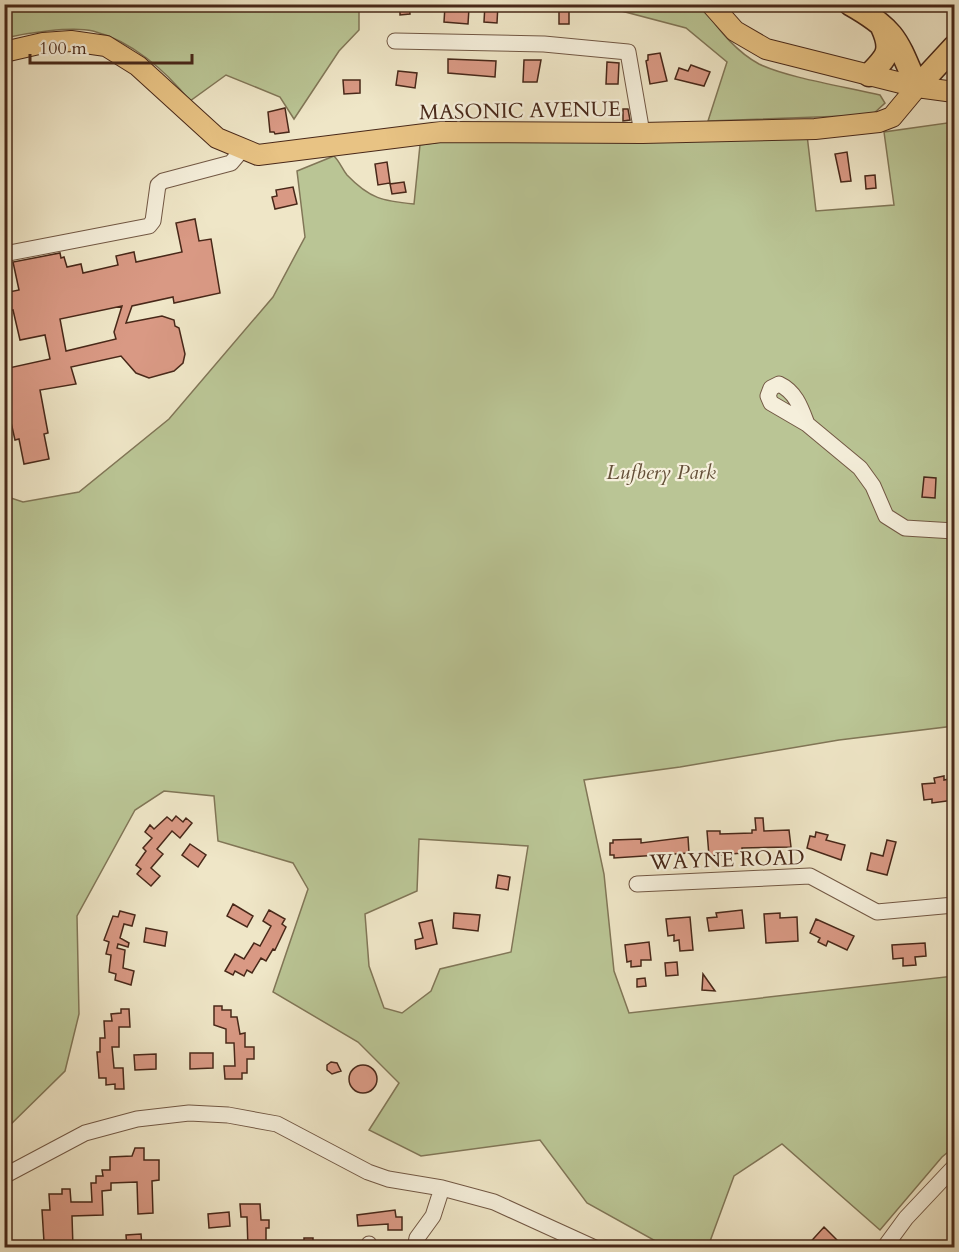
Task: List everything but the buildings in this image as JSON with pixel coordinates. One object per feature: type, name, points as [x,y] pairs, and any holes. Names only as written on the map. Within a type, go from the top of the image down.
[{"type":"highway","points":[[850,4],[879,20],[893,34],[917,87],[954,47]]},
{"type":"highway","points":[[869,75],[888,51],[887,38],[879,20]]},
{"type":"main road","points":[[711,4],[725,23],[757,45],[917,87],[954,92]]},
{"type":"main road","name":"MASONIC AVENUE","points":[[4,52],[43,43],[71,41],[106,46],[138,66],[217,138],[242,150],[274,155],[441,132],[642,133],[815,129],[879,122],[892,117],[917,87]]},
{"type":"street","points":[[395,41],[544,44],[628,52],[642,133]]},
{"type":"street","points":[[4,254],[149,226],[153,221],[158,185],[163,181],[231,163],[242,150]]},
{"type":"street","points":[[807,424],[860,468],[873,486],[885,516],[905,528],[954,531]]},
{"type":"street","name":"WAYNE ROAD","points":[[637,884],[810,876],[877,912],[954,905]]},
{"type":"street","points":[[4,1176],[85,1133],[137,1119],[189,1113],[228,1115],[277,1124],[368,1172],[388,1179],[442,1188],[494,1202],[595,1248]]},
{"type":"street","points":[[884,1248],[906,1218],[954,1167]]},
{"type":"street","points":[[415,1248],[417,1238],[433,1216],[442,1188]]},
{"type":"green space","points":[[5,5],[359,5],[359,30],[339,51],[294,119],[280,97],[226,75],[190,101],[147,58],[121,42],[93,31],[61,30],[5,38]]},
{"type":"green space","points":[[612,5],[702,5],[727,38],[759,64],[801,78],[880,95],[885,103],[872,115],[708,121],[727,62],[686,28],[614,9]]},
{"type":"green space","name":"Lufbery Park","points":[[954,122],[954,726],[839,740],[680,767],[584,780],[604,874],[614,971],[629,1013],[954,976],[954,1147],[942,1157],[880,1230],[782,1144],[734,1176],[709,1244],[668,1248],[587,1203],[540,1140],[421,1156],[369,1130],[399,1083],[358,1042],[273,992],[308,889],[293,863],[218,841],[214,796],[164,791],[135,810],[77,916],[79,1014],[65,1071],[5,1130],[5,496],[23,502],[79,492],[169,419],[273,297],[305,237],[297,171],[334,156],[347,175],[370,194],[385,200],[414,204],[420,145],[447,141],[807,135],[816,211],[894,205],[884,132]],"holes":[[[419,839],[528,846],[511,952],[440,969],[431,991],[402,1013],[384,1008],[369,966],[365,914],[417,891]]]}]
